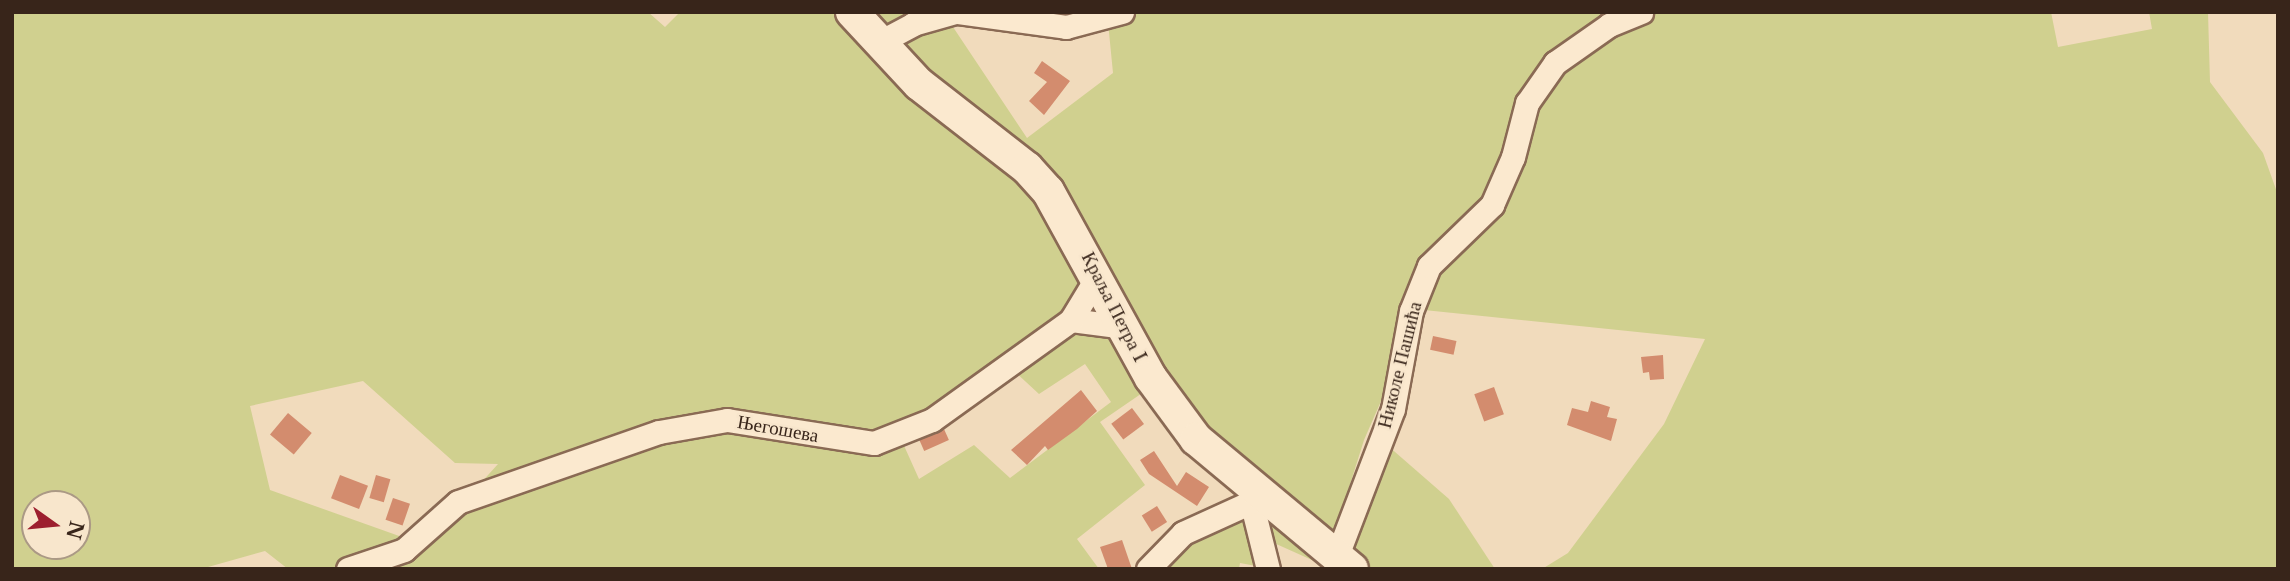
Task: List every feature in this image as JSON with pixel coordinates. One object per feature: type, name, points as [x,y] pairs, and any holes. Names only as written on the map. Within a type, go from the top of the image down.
[{"type":"street","name":"Краља Петра I","points":[[852,12],[878,43],[949,110],[1027,167],[1064,214],[1170,407],[1257,501],[1345,561]]},
{"type":"street","points":[[878,43],[913,24],[957,12],[1066,27],[1122,12]]},
{"type":"street","name":"Николе Пашића","points":[[1345,561],[1393,409],[1411,312],[1425,273],[1441,249],[1492,205],[1504,184],[1527,103],[1555,63],[1609,25],[1641,12]]},
{"type":"street","name":"Његошева","points":[[348,569],[404,550],[458,502],[659,432],[727,420],[874,443],[933,420],[1072,320],[1097,277]]},
{"type":"street","points":[[1072,320],[1124,327]]},
{"type":"street","points":[[1148,569],[1183,533],[1257,501],[1268,569]]},
{"type":"green space","points":[[12,12],[648,12],[665,27],[680,12],[943,12],[1027,138],[1113,73],[1107,12],[2051,12],[2058,47],[2152,29],[2149,12],[2208,12],[2210,82],[2263,153],[2278,195],[2278,569],[1542,569],[1568,553],[1664,424],[1705,339],[1424,310],[1408,367],[1392,376],[1364,440],[1335,532],[1332,569],[1274,543],[1272,569],[1240,563],[1239,569],[1167,569],[1163,561],[1248,495],[1151,387],[1100,422],[1145,485],[1077,539],[1099,569],[288,569],[265,551],[201,569],[12,569]],"holes":[[[1085,364],[1111,402],[1010,478],[974,445],[919,479],[901,439],[1013,370],[1039,394]],[[363,381],[455,463],[498,464],[479,485],[456,492],[402,537],[270,490],[250,406]]]},
{"type":"green space","points":[[1387,445],[1449,499],[1495,569],[1360,569],[1352,546]]},
{"type":"building","points":[[1042,61],[1070,81],[1044,115],[1029,101],[1047,82],[1034,73]]},
{"type":"building","points":[[1433,336],[1456,341],[1454,355],[1430,350]]},
{"type":"building","points":[[1663,355],[1664,379],[1650,380],[1649,372],[1643,373],[1641,357]]},
{"type":"building","points":[[1494,387],[1504,414],[1484,421],[1474,394]]},
{"type":"building","points":[[1081,390],[1097,411],[1048,450],[1045,446],[1027,465],[1011,450]]},
{"type":"building","points":[[1591,401],[1610,407],[1607,417],[1617,419],[1611,441],[1567,425],[1572,408],[1588,412]]},
{"type":"building","points":[[1132,408],[1144,424],[1123,440],[1111,424]]},
{"type":"building","points":[[288,413],[312,433],[294,454],[270,434]]},
{"type":"building","points":[[944,429],[949,440],[924,451],[919,440]]},
{"type":"building","points":[[1154,451],[1177,486],[1186,472],[1209,487],[1197,506],[1149,474],[1140,460]]},
{"type":"building","points":[[340,475],[368,486],[359,509],[331,498]]},
{"type":"building","points":[[376,475],[390,479],[384,502],[369,498]]},
{"type":"building","points":[[393,498],[410,504],[403,526],[386,520]]},
{"type":"building","points":[[1157,506],[1167,522],[1152,532],[1142,516]]},
{"type":"building","points":[[1122,540],[1132,569],[1108,569],[1100,547]]}]
